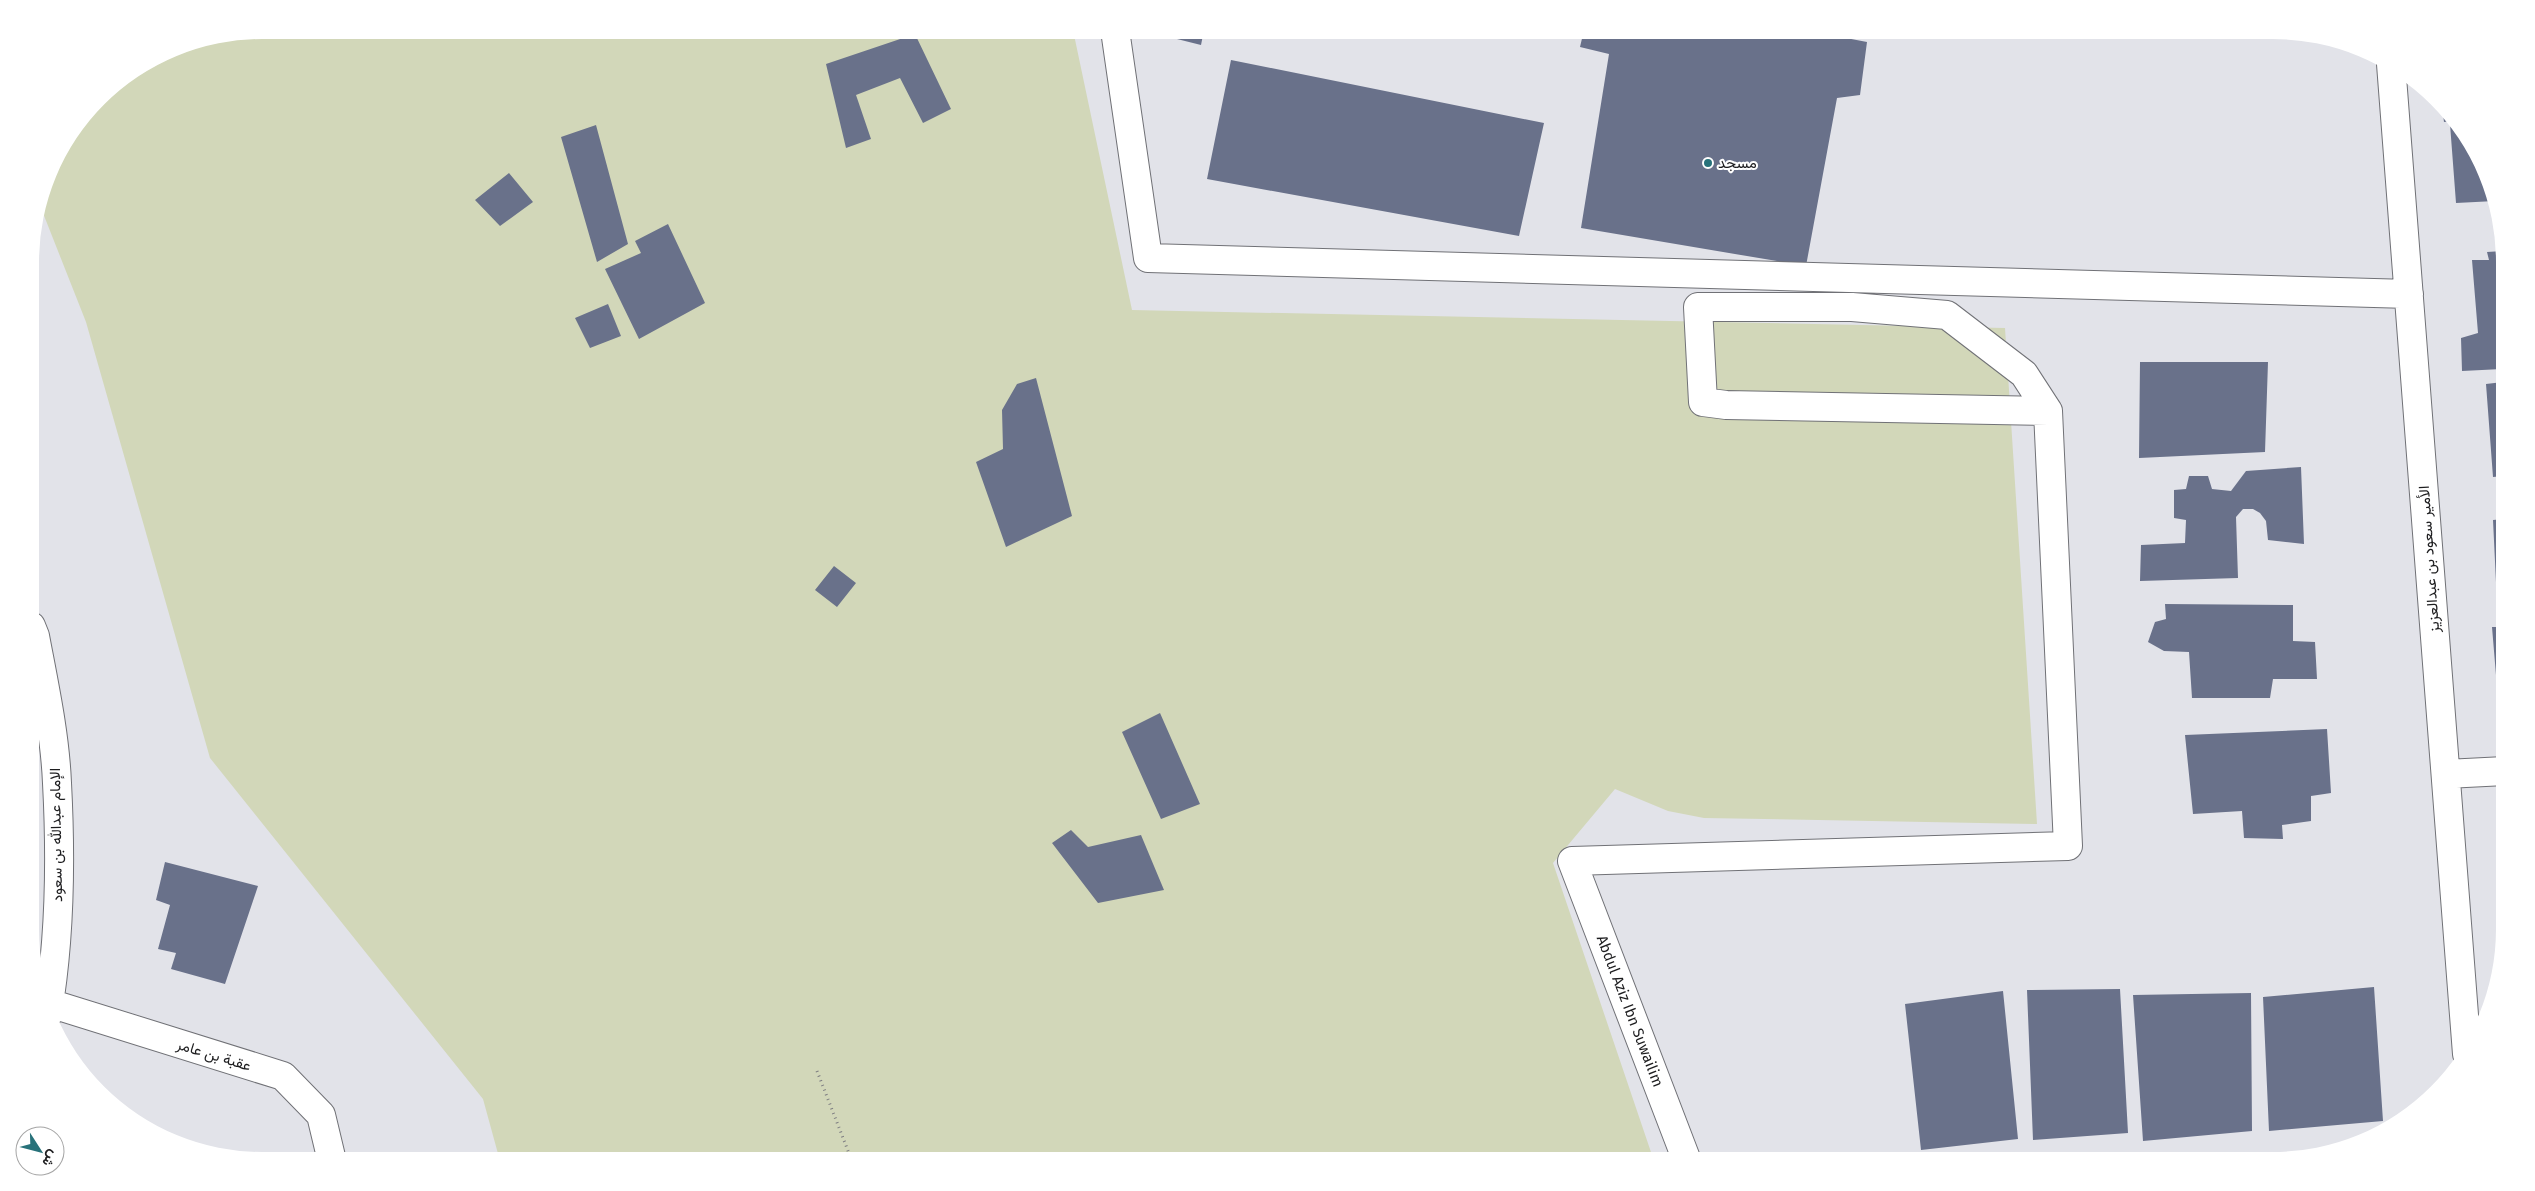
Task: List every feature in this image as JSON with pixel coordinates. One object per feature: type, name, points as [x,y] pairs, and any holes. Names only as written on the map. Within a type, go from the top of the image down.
[{"type":"street","points":[[1116,39],[1148,258],[2409,294]]},
{"type":"street","name":"الأمير سعود بن عبدالعزيز","points":[[2392,73],[2465,1042]]},
{"type":"street","points":[[1698,307],[1852,308],[1947,314],[2024,374],[2048,411],[1726,405],[1703,402],[1698,307]]},
{"type":"street","name":"Abdul Aziz Ibn Suwailim","points":[[1684,1152],[1572,861],[2068,846],[2048,411]]},
{"type":"street","name":"الإمام عبدالله بن سعود","points":[[39,653],[49,710],[57,782],[59,892],[49,996]]},
{"type":"street","points":[[2446,774],[2496,771]]},
{"type":"street","name":"عقبة بن عامر","points":[[55,1012],[283,1076],[321,1115],[330,1152]]},
{"type":"path","points":[[817,1071],[848,1152]]},
{"type":"green space","points":[[247,39],[1075,39],[1132,310],[2005,328],[2037,824],[1704,818],[1668,811],[1615,789],[1553,863],[1651,1152],[498,1152],[483,1099],[210,758],[86,322],[44,215],[56,176],[76,138],[94,115],[115,94],[150,69],[176,56],[204,46]]},
{"type":"building","points":[[900,39],[917,39],[951,109],[923,123],[900,78],[856,95],[871,139],[846,148],[826,64]]},
{"type":"building","points":[[1177,39],[1202,39],[1201,45]]},
{"type":"building","name":"مسجد","points":[[1582,39],[1851,39],[1867,42],[1860,95],[1837,98],[1806,266],[1581,228],[1609,54],[1580,47]]},
{"type":"building","points":[[1231,60],[1544,123],[1519,236],[1207,179]]},
{"type":"building","points":[[596,125],[628,244],[597,262],[561,137]]},
{"type":"building","points":[[2450,126],[2473,163],[2488,201],[2456,203]]},
{"type":"building","points":[[509,173],[533,202],[500,226],[475,200]]},
{"type":"building","points":[[668,224],[705,303],[639,339],[605,269],[641,253],[635,241]]},
{"type":"building","points":[[2496,251],[2496,369],[2462,371],[2461,338],[2478,333],[2472,260],[2489,260],[2487,252]]},
{"type":"building","points":[[608,304],[621,336],[590,348],[575,318]]},
{"type":"building","points":[[2140,362],[2268,362],[2265,452],[2139,458]]},
{"type":"building","points":[[1036,378],[1072,516],[1006,547],[976,462],[1003,449],[1002,410],[1017,384]]},
{"type":"building","points":[[2496,383],[2496,477],[2493,477],[2486,384]]},
{"type":"building","points":[[2301,467],[2304,544],[2268,540],[2266,521],[2260,513],[2253,509],[2243,509],[2236,517],[2238,578],[2140,581],[2141,545],[2185,543],[2186,520],[2174,518],[2174,490],[2186,489],[2189,476],[2208,476],[2212,489],[2231,491],[2246,471]]},
{"type":"building","points":[[2493,520],[2496,520],[2496,582]]},
{"type":"building","points":[[834,566],[856,583],[837,607],[815,590]]},
{"type":"building","points":[[2165,604],[2293,605],[2293,641],[2315,642],[2317,679],[2273,679],[2270,698],[2192,698],[2189,652],[2164,651],[2148,642],[2155,622],[2166,619]]},
{"type":"building","points":[[2492,627],[2496,627],[2496,675]]},
{"type":"building","points":[[1160,713],[1200,804],[1161,819],[1122,732]]},
{"type":"building","points":[[2327,729],[2331,793],[2311,796],[2311,821],[2282,825],[2283,839],[2244,838],[2242,811],[2193,814],[2185,735]]},
{"type":"building","points":[[1071,830],[1088,847],[1141,835],[1164,890],[1098,903],[1052,843]]},
{"type":"building","points":[[165,862],[258,886],[225,984],[171,969],[176,953],[158,949],[170,905],[156,900]]},
{"type":"building","points":[[2374,987],[2383,1121],[2269,1131],[2263,997]]},
{"type":"building","points":[[2120,989],[2128,1133],[2033,1140],[2027,990]]},
{"type":"building","points":[[2003,991],[2018,1139],[1921,1150],[1905,1004]]},
{"type":"building","points":[[2251,993],[2252,1131],[2143,1141],[2133,995]]},
{"type":"place","name":"مسجد","points":[[1708,163]]}]
